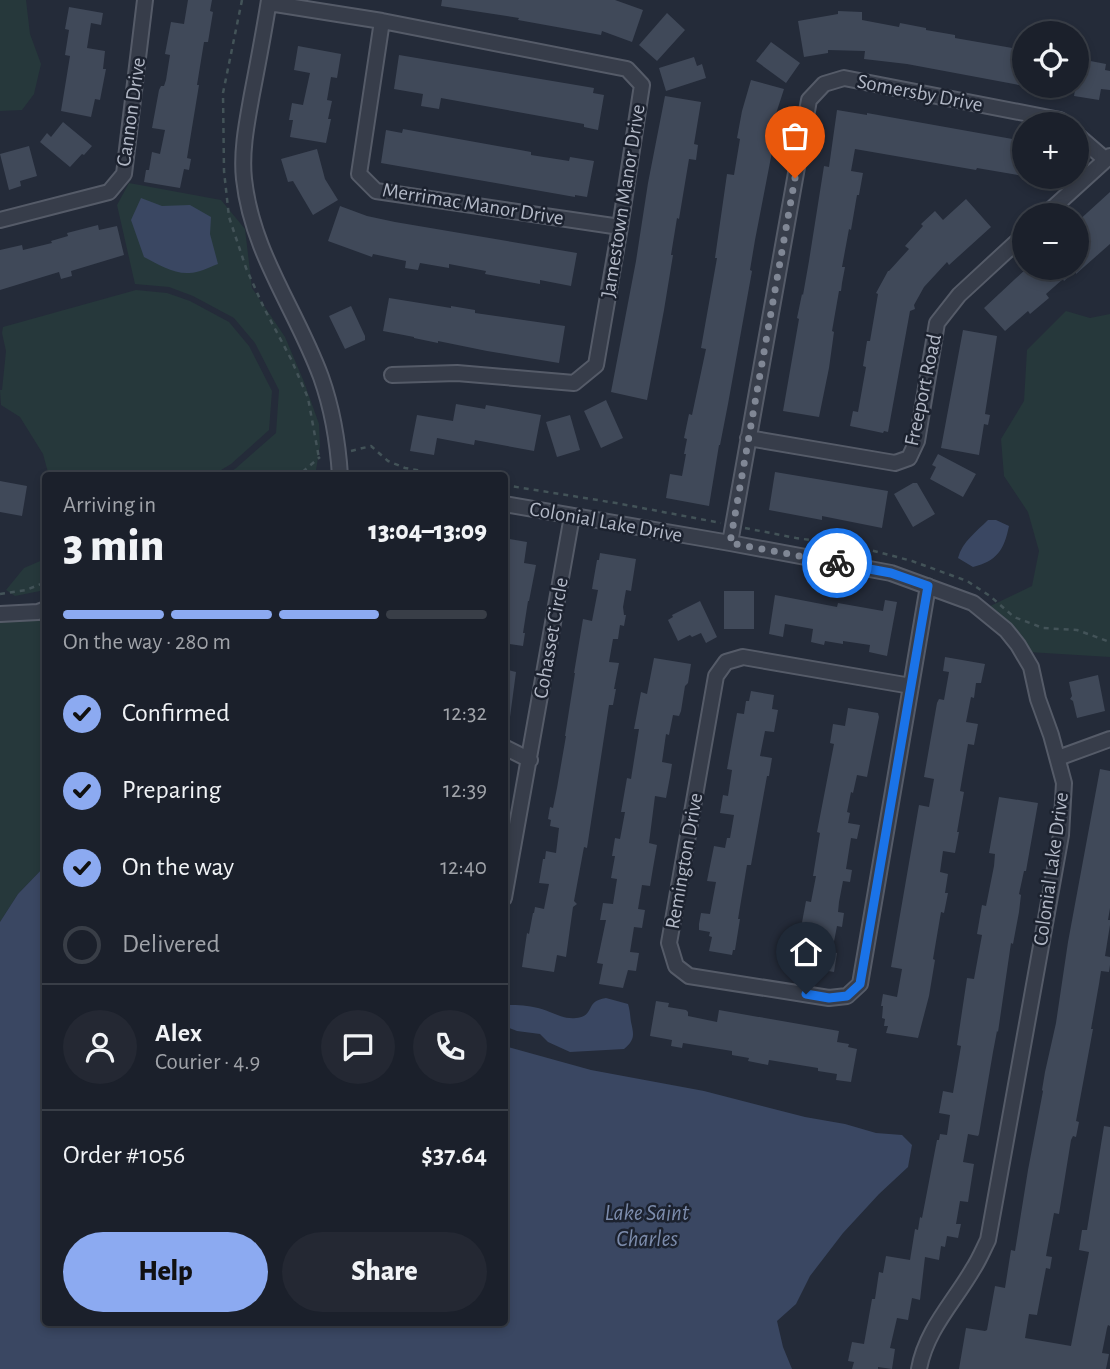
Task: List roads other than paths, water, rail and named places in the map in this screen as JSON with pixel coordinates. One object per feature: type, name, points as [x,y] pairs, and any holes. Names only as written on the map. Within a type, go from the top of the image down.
[{"type":"street","name":"Cannon Drive","points":[[0,220],[109,192],[124,174],[145,0]]},
{"type":"street","name":"Jamestown Manor Drive","points":[[269,2],[382,21],[627,69],[642,85],[596,365],[574,383],[457,373],[392,375]]},
{"type":"street","points":[[269,2],[245,133],[244,179],[250,215],[260,247],[321,377],[331,411],[340,472]]},
{"type":"street","name":"Merrimac Manor Drive","points":[[382,21],[359,174],[376,191],[620,227]]},
{"type":"street","name":"Somersby Drive","points":[[730,543],[809,100],[824,84],[844,78],[1019,112]]},
{"type":"street","points":[[1058,203],[1108,158],[1089,144]]},
{"type":"street","name":"Freeport Road","points":[[748,439],[895,463],[909,458],[917,441],[937,323],[959,295],[1012,246]]},
{"type":"street","name":"Colonial Lake Drive","points":[[508,505],[891,573],[973,603],[1006,630],[1031,667],[1064,783],[1060,835],[988,1240],[973,1269],[933,1330],[919,1369]]},
{"type":"street","name":"Cohasset Circle","points":[[508,877],[572,516]]},
{"type":"street","name":"Remington Drive","points":[[911,686],[743,657],[726,662],[716,676],[669,943],[676,966],[689,976],[829,998],[847,996],[860,984],[911,686],[928,586]]},
{"type":"street","points":[[0,614],[42,610]]},
{"type":"street","points":[[1058,758],[1110,739]]},
{"type":"street","points":[[508,749],[530,760]]},
{"type":"water","points":[[141,198],[162,206],[190,205],[211,217],[210,234],[218,264],[196,272],[183,273],[144,257],[131,220]]},
{"type":"water","points":[[988,520],[996,520],[1009,526],[1007,534],[1002,548],[994,558],[973,567],[958,558],[966,542]]},
{"type":"water","name":"Lake Saint Charles","points":[[42,869],[42,1326],[508,1326],[508,1047],[591,1070],[704,1091],[876,1133],[902,1135],[912,1145],[908,1167],[843,1233],[810,1276],[796,1304],[777,1321],[792,1369],[0,1369],[0,922],[18,894]]},
{"type":"water","points":[[606,998],[628,1004],[633,1037],[624,1049],[570,1052],[548,1042],[540,1034],[508,1028],[508,1005],[534,1007],[562,1017],[576,1018],[586,1014],[599,1000]]}]
